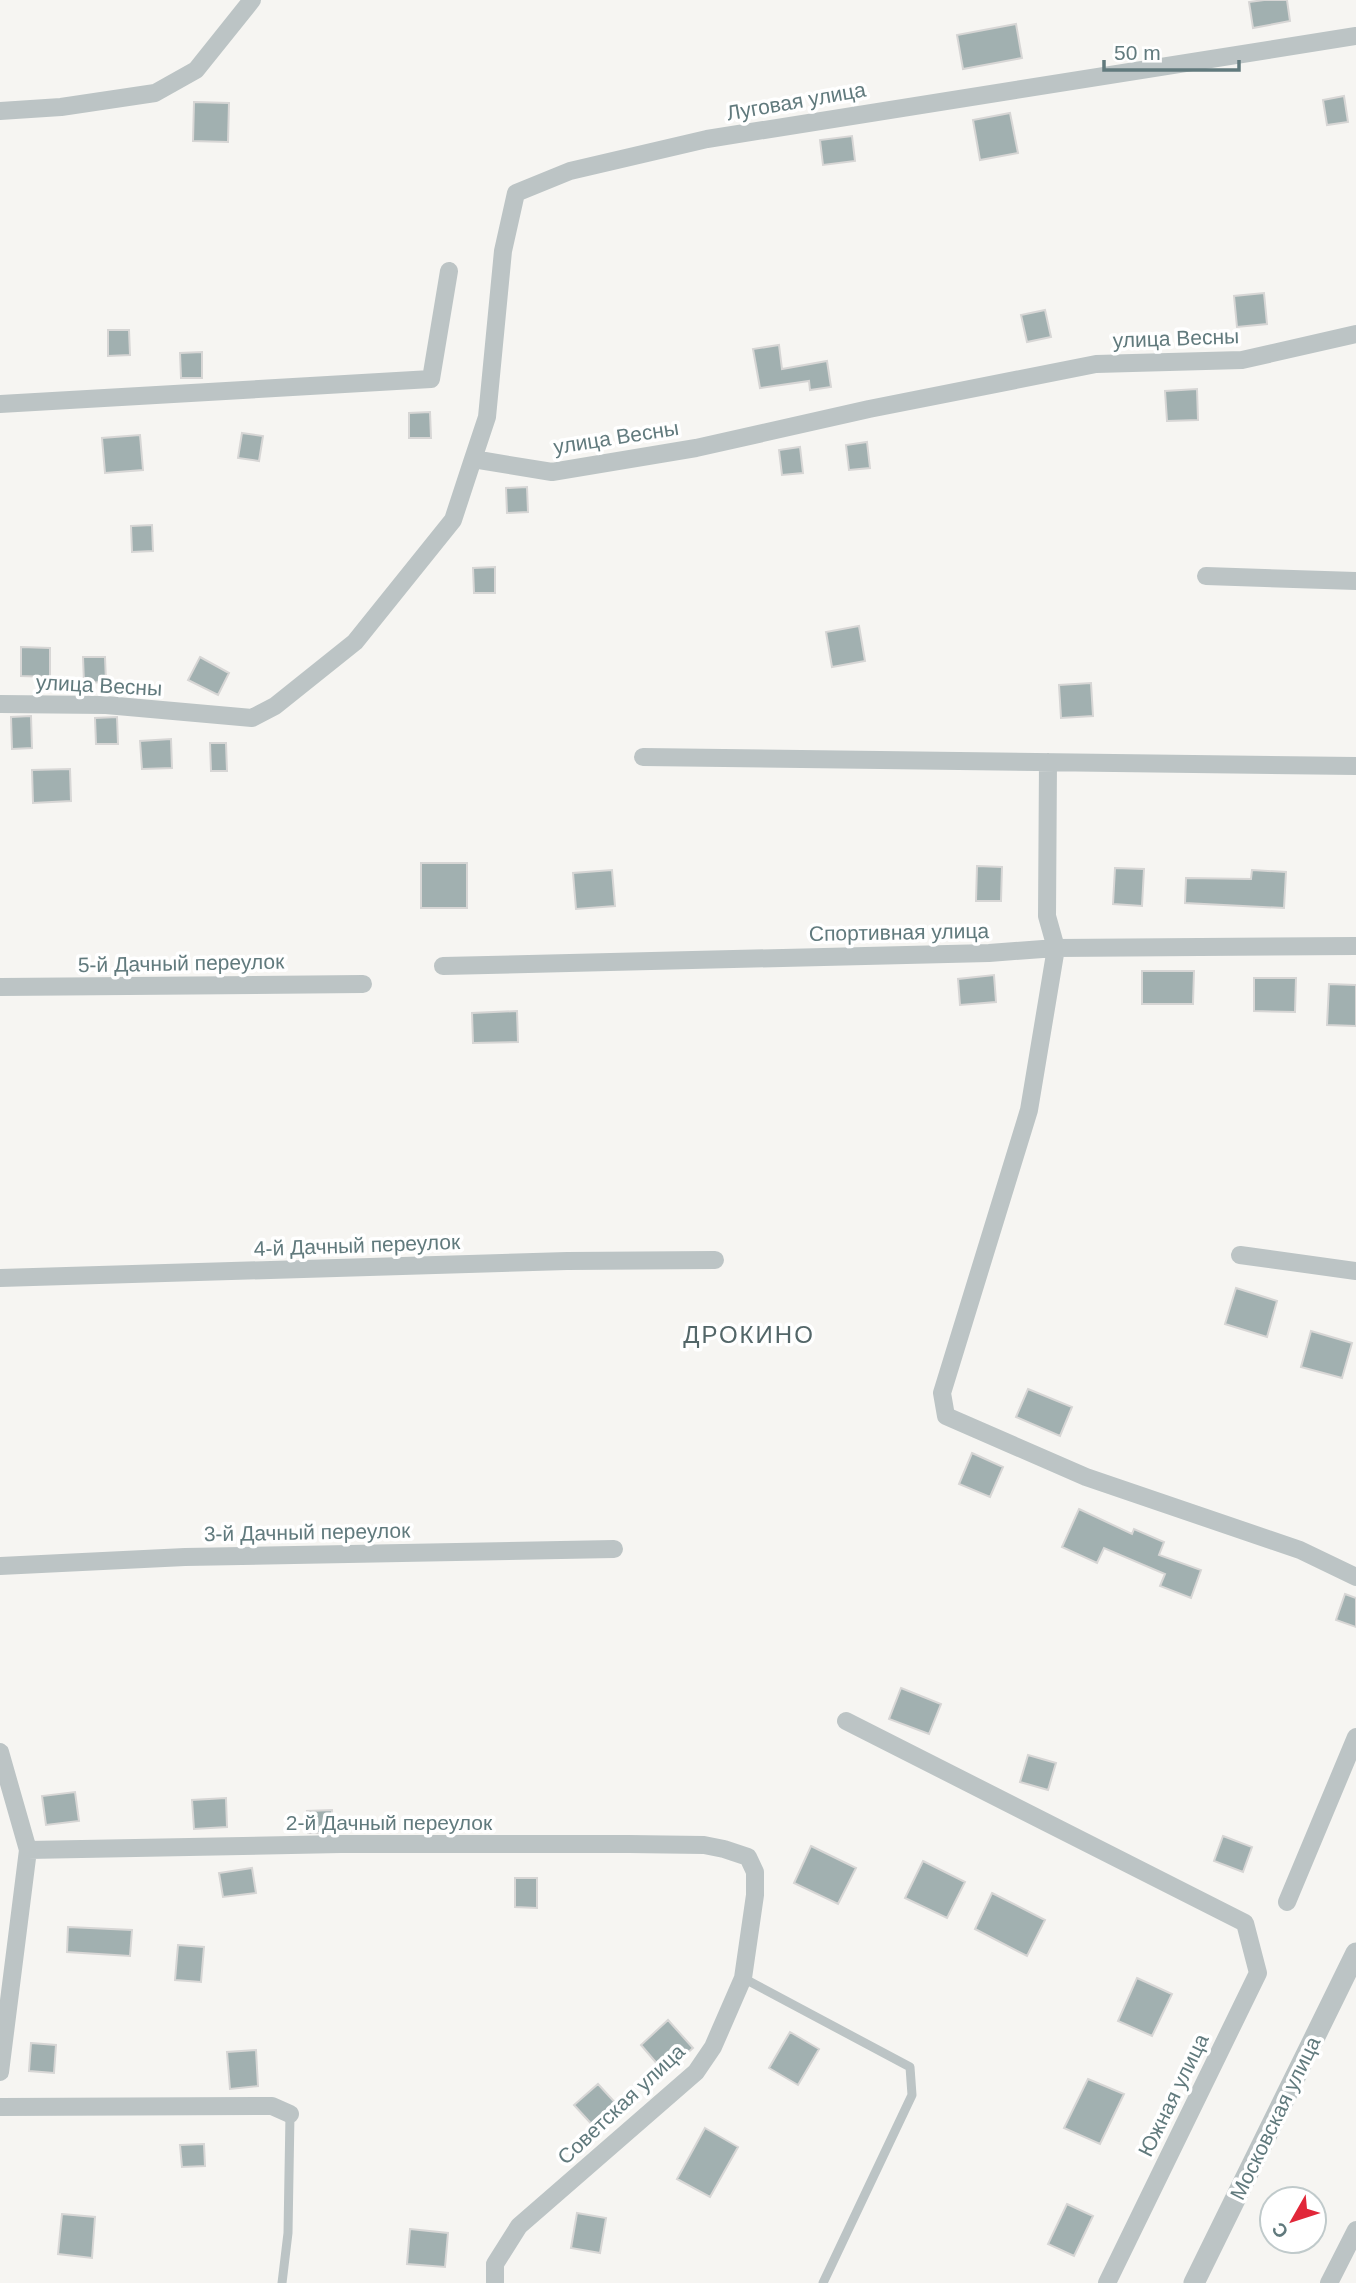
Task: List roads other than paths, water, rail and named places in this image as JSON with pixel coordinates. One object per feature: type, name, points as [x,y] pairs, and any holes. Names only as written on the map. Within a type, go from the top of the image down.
[{"type":"street","points":[[0,111],[61,107],[155,93],[196,70],[252,0]]},
{"type":"street","name":"Луговая улица","points":[[473,459],[487,417],[503,251],[516,193],[570,171],[707,139],[1356,36]]},
{"type":"street","points":[[0,404],[431,379],[449,271]]},
{"type":"street","name":"улица Весны","points":[[0,704],[106,705],[252,718],[275,706],[355,642],[453,520],[473,459],[552,472],[696,448],[869,409],[1096,364],[1242,360],[1356,334]]},
{"type":"street","points":[[1206,576],[1356,581]]},
{"type":"street","points":[[643,757],[1356,766]]},
{"type":"street","points":[[1048,762],[1047,916],[1056,948],[1029,1110],[942,1394],[946,1416],[1086,1477],[1300,1550],[1356,1577]]},
{"type":"street","name":"Спортивная улица","points":[[443,966],[989,953],[1056,948],[1356,946]]},
{"type":"street","name":"5-й Дачный переулок","points":[[0,987],[363,984]]},
{"type":"street","points":[[1240,1255],[1356,1271]]},
{"type":"street","name":"4-й Дачный переулок","points":[[0,1278],[567,1261],[715,1261]]},
{"type":"street","name":"3-й Дачный переулок","points":[[0,1566],[185,1557],[614,1549]]},
{"type":"street","name":"Южная улица","points":[[846,1721],[1245,1923],[1258,1973],[1107,2283]]},
{"type":"street","points":[[1287,1902],[1356,1737]]},
{"type":"street","points":[[0,1752],[28,1850],[0,2073]]},
{"type":"street","name":"2-й Дачный переулок","points":[[28,1850],[341,1844],[629,1844],[704,1845],[748,1857]]},
{"type":"street","name":"Советская улица","points":[[495,2283],[495,2264],[519,2226],[696,2072],[713,2047],[743,1979],[755,1895],[755,1872],[748,1857]]},
{"type":"street","name":"Московская улица","points":[[1194,2283],[1356,1953]]},
{"type":"street","points":[[0,2108],[272,2106],[289,2114]]},
{"type":"street","points":[[1329,2283],[1356,2230]]},
{"type":"lane","points":[[743,1979],[910,2067],[912,2095],[823,2283]]},
{"type":"lane","points":[[282,2283],[288,2233],[289,2114]]},
{"type":"district","name":"ДРОКИНО","points":[[749,1334]]}]
